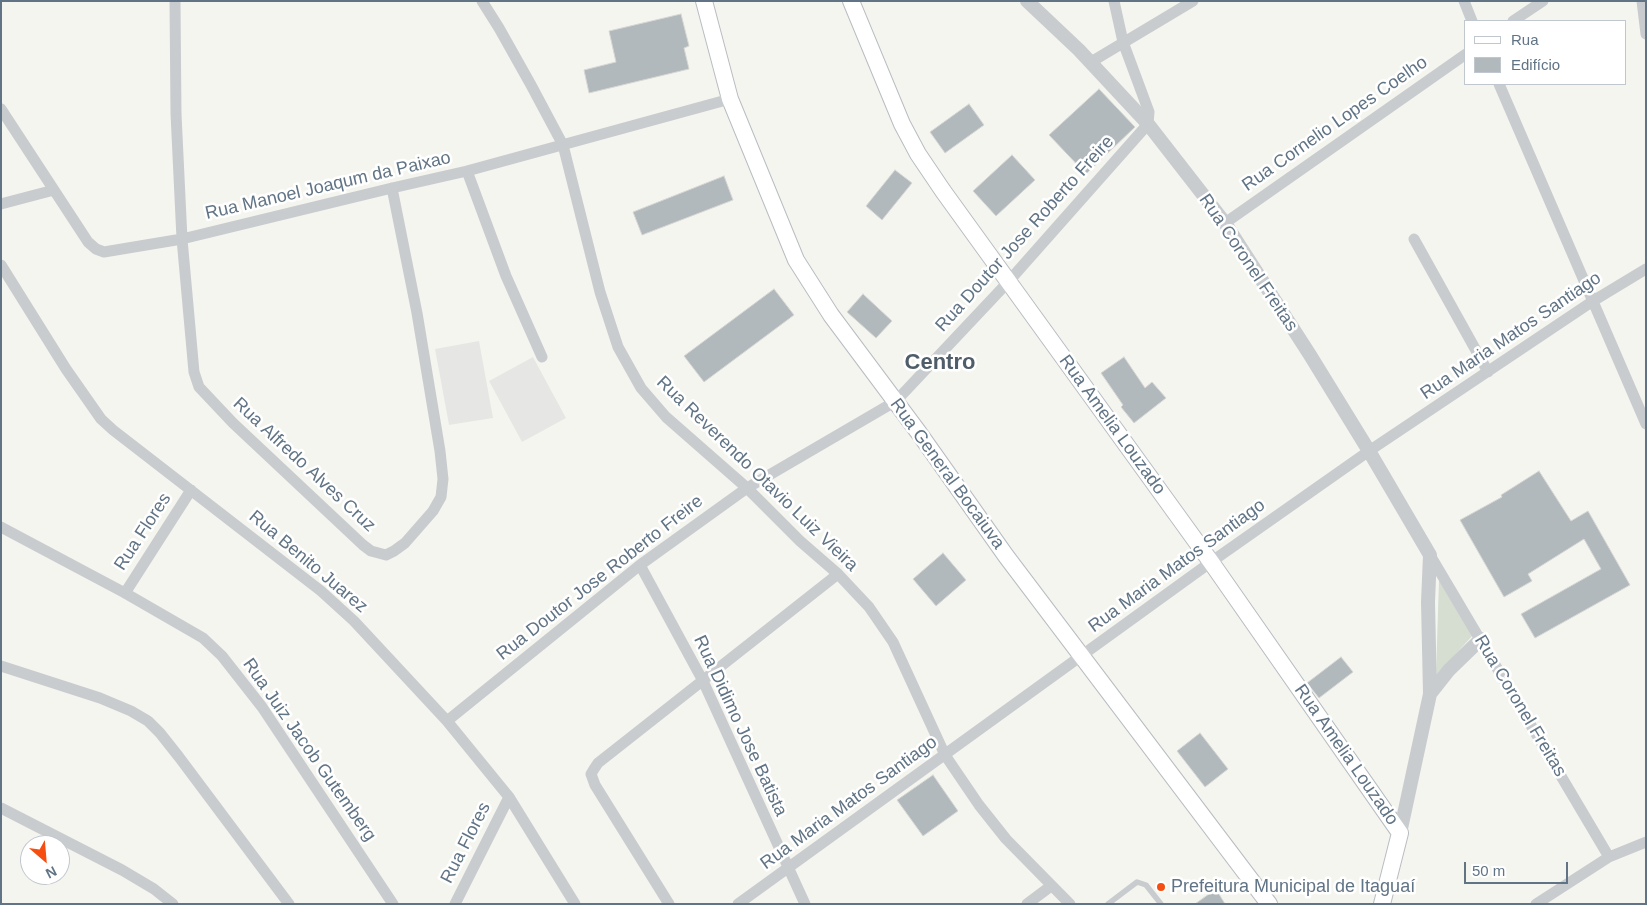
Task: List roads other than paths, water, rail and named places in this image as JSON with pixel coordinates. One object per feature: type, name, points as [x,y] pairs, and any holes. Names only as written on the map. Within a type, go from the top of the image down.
[{"type":"main road","name":"Rua General Bocaiuva","points":[[704,1],[730,98],[796,260],[831,316],[896,401],[1006,556],[1269,904]]},
{"type":"main road","name":"Rua Amelia Louzado","points":[[850,1],[902,124],[918,154],[1210,562],[1400,833]]},
{"type":"main road","points":[[1382,904],[1400,833]]},
{"type":"street","name":"Rua Alfredo Alves Cruz","points":[[175,1],[176,114],[182,239],[194,372],[199,388],[232,423],[350,533],[371,551],[386,555],[406,543],[433,511],[441,497],[443,479],[419,323],[392,188]]},
{"type":"street","name":"Rua Reverendo Otavio Luiz Vieira","points":[[482,1],[499,28],[563,145],[600,292],[618,347],[641,388],[666,417],[747,488],[800,541],[838,574],[868,607],[893,642],[945,755],[979,805],[1006,839],[1070,904]]},
{"type":"street","name":"Rua Coronel Freitas","points":[[1027,1],[1091,62],[1148,124],[1225,223],[1369,451],[1609,857]]},
{"type":"street","points":[[1114,1],[1123,42],[1149,112],[1148,124]]},
{"type":"street","points":[[1091,62],[1193,1]]},
{"type":"street","points":[[1464,1],[1472,20]]},
{"type":"street","points":[[1515,20],[1543,1]]},
{"type":"street","points":[[1642,1],[1646,34]]},
{"type":"street","name":"Rua Cornelio Lopes Coelho","points":[[1225,223],[1464,55]]},
{"type":"street","points":[[1499,85],[1646,424]]},
{"type":"street","name":"Rua Manoel Joaqum da Paixao","points":[[1,109],[88,242],[96,249],[104,252],[182,239],[467,171],[730,98]]},
{"type":"street","name":"Rua Doutor Jose Roberto Freire","points":[[447,721],[640,564],[747,488],[896,401],[1009,281],[1148,124]]},
{"type":"street","points":[[467,171],[506,276],[542,357]]},
{"type":"street","points":[[1,204],[54,190]]},
{"type":"street","points":[[1414,239],[1488,372]]},
{"type":"street","name":"Rua Benito Juarez","points":[[1,265],[66,368],[101,419],[337,604],[447,721],[509,797],[575,904]]},
{"type":"street","name":"Rua Maria Matos Santiago","points":[[738,904],[1083,656],[1210,562],[1369,451],[1593,301],[1646,269]]},
{"type":"street","name":"Rua Flores","points":[[125,592],[190,490]]},
{"type":"street","name":"Rua Juiz Jacob Gutemberg","points":[[1,527],[125,592],[203,638],[222,656],[262,707],[394,904]]},
{"type":"street","points":[[1400,833],[1430,694],[1428,602],[1430,555]]},
{"type":"street","name":"Rua Didimo Jose Batista","points":[[640,564],[702,681],[805,904]]},
{"type":"street","points":[[669,904],[600,793],[591,774],[598,763],[838,574]]},
{"type":"street","points":[[1430,694],[1449,670],[1481,639]]},
{"type":"street","points":[[1,666],[100,698],[131,711],[148,721],[180,757],[289,904]]},
{"type":"street","name":"Rua Flores","points":[[455,904],[509,797]]},
{"type":"street","points":[[1,808],[122,870],[154,889],[173,904]]},
{"type":"street","points":[[1536,904],[1609,857],[1646,842]]},
{"type":"street","points":[[1027,904],[1051,886]]},
{"type":"lane","points":[[1108,904],[1138,882],[1146,885],[1161,904]]},
{"type":"place","name":"Prefeitura Municipal de Itaguaí","points":[[1161,887]]},
{"type":"district","name":"Centro","points":[[940,363]]}]
